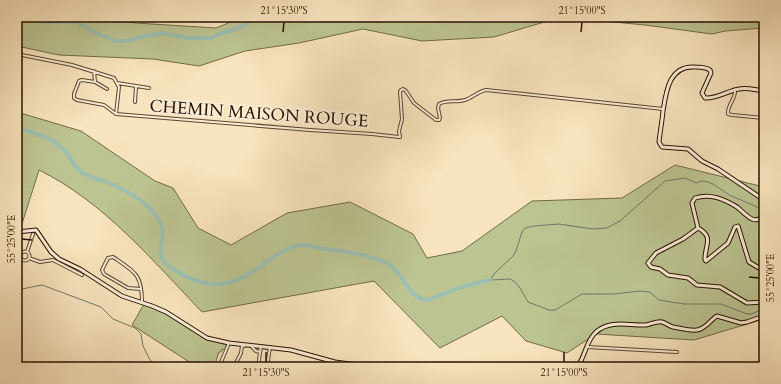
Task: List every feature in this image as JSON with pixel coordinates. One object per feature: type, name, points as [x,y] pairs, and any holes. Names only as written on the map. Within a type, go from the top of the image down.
[{"type":"main road","points":[[764,91],[749,88],[735,90],[717,97],[704,98],[702,93],[711,73],[710,70],[706,68],[686,67],[680,70],[671,79],[666,91],[659,142],[661,147],[688,149],[702,161],[718,169],[764,200]]},
{"type":"main road","points":[[764,217],[758,220],[752,219],[737,207],[712,196],[698,197],[693,199],[692,203],[698,228],[708,240],[704,258],[706,261],[728,243],[735,226],[738,226],[749,262],[764,272]]},
{"type":"main road","points":[[698,228],[683,239],[656,253],[650,259],[648,263],[649,266],[660,269],[668,275],[688,278],[697,285],[720,287],[747,303],[764,302]]},
{"type":"main road","points":[[17,232],[34,232],[59,259],[80,269],[120,294],[166,312],[208,338],[291,350],[335,362],[350,364],[354,367]]},
{"type":"main road","points":[[577,367],[584,357],[588,342],[595,333],[610,325],[621,323],[644,325],[662,322],[672,327],[686,330],[699,330],[717,316],[741,323],[764,316]]},
{"type":"street","points":[[17,54],[63,62],[114,78],[117,83],[118,94],[116,114]]},
{"type":"street","points":[[94,71],[95,82],[107,89]]},
{"type":"street","name":"CHEMIN MAISON ROUGE","points":[[95,82],[79,81],[74,98],[76,100],[104,105],[116,114],[400,137],[399,131],[402,119],[400,92],[403,89],[414,103],[436,120],[439,120],[440,118],[438,108],[439,104],[443,102],[467,100],[478,92],[486,90],[664,109]]},
{"type":"street","points":[[117,83],[149,88]]},
{"type":"street","points":[[135,102],[136,87]]},
{"type":"street","points":[[735,90],[735,96],[728,110],[728,114],[764,118]]},
{"type":"street","points":[[29,258],[29,254],[27,252],[34,232]]},
{"type":"street","points":[[17,249],[21,253],[21,258]]},
{"type":"street","points":[[21,253],[27,252]]},
{"type":"street","points":[[141,289],[128,288],[104,274],[102,270],[108,258],[113,257],[135,272],[141,289],[142,302]]},
{"type":"street","points":[[21,258],[24,261],[29,258],[40,262],[53,260],[82,275]]},
{"type":"street","points":[[17,260],[21,258]]},
{"type":"street","points":[[219,367],[229,342]]},
{"type":"street","points":[[234,367],[241,353],[242,346],[253,347],[256,351],[260,352]]},
{"type":"street","points":[[258,367],[261,346]]},
{"type":"street","points":[[267,367],[270,347]]},
{"type":"street","points":[[586,347],[677,352]]},
{"type":"street","points":[[466,367],[473,367]]},
{"type":"green space","points":[[17,17],[97,17],[136,23],[216,28],[243,17],[561,17],[494,37],[422,41],[363,29],[299,43],[245,51],[199,66],[153,59],[59,55],[17,46]]},
{"type":"green space","points":[[561,17],[764,17],[764,28],[725,31],[712,34],[645,25]]},
{"type":"green space","points":[[17,112],[81,131],[155,181],[173,188],[198,228],[231,245],[287,213],[350,202],[413,234],[427,258],[462,251],[532,201],[622,198],[675,165],[764,187],[764,319],[694,340],[596,334],[567,353],[526,341],[502,316],[440,348],[374,281],[202,312],[146,253],[106,215],[63,183],[39,170],[21,227],[17,229]]},
{"type":"green space","points":[[144,304],[170,316],[205,339],[227,343],[225,350],[222,349],[221,352],[219,352],[214,367],[197,367],[132,325]]},
{"type":"waterway","points":[[31,17],[43,22],[77,22],[92,31],[115,41],[124,41],[161,33],[188,38],[211,38],[221,33],[242,27],[253,17]]},
{"type":"waterway","points":[[17,127],[53,141],[66,152],[76,168],[84,174],[118,187],[149,207],[156,215],[163,233],[160,249],[163,260],[176,271],[199,282],[210,284],[231,282],[253,272],[281,252],[303,245],[366,256],[384,262],[396,270],[415,295],[427,300],[462,287],[490,280]]},
{"type":"waterway","points":[[490,280],[494,274],[513,256],[525,228],[559,224],[593,229],[607,228],[620,221],[665,181],[685,178],[697,183],[706,181],[730,195],[764,210]]},
{"type":"waterway","points":[[491,280],[510,279],[520,288],[528,302],[549,310],[555,310],[582,294],[614,294],[640,291],[650,292],[659,300],[684,304],[721,304],[747,314],[764,309]]},
{"type":"waterway","points":[[17,290],[42,285],[101,307],[113,319],[135,328],[141,334],[143,346],[155,367]]}]
